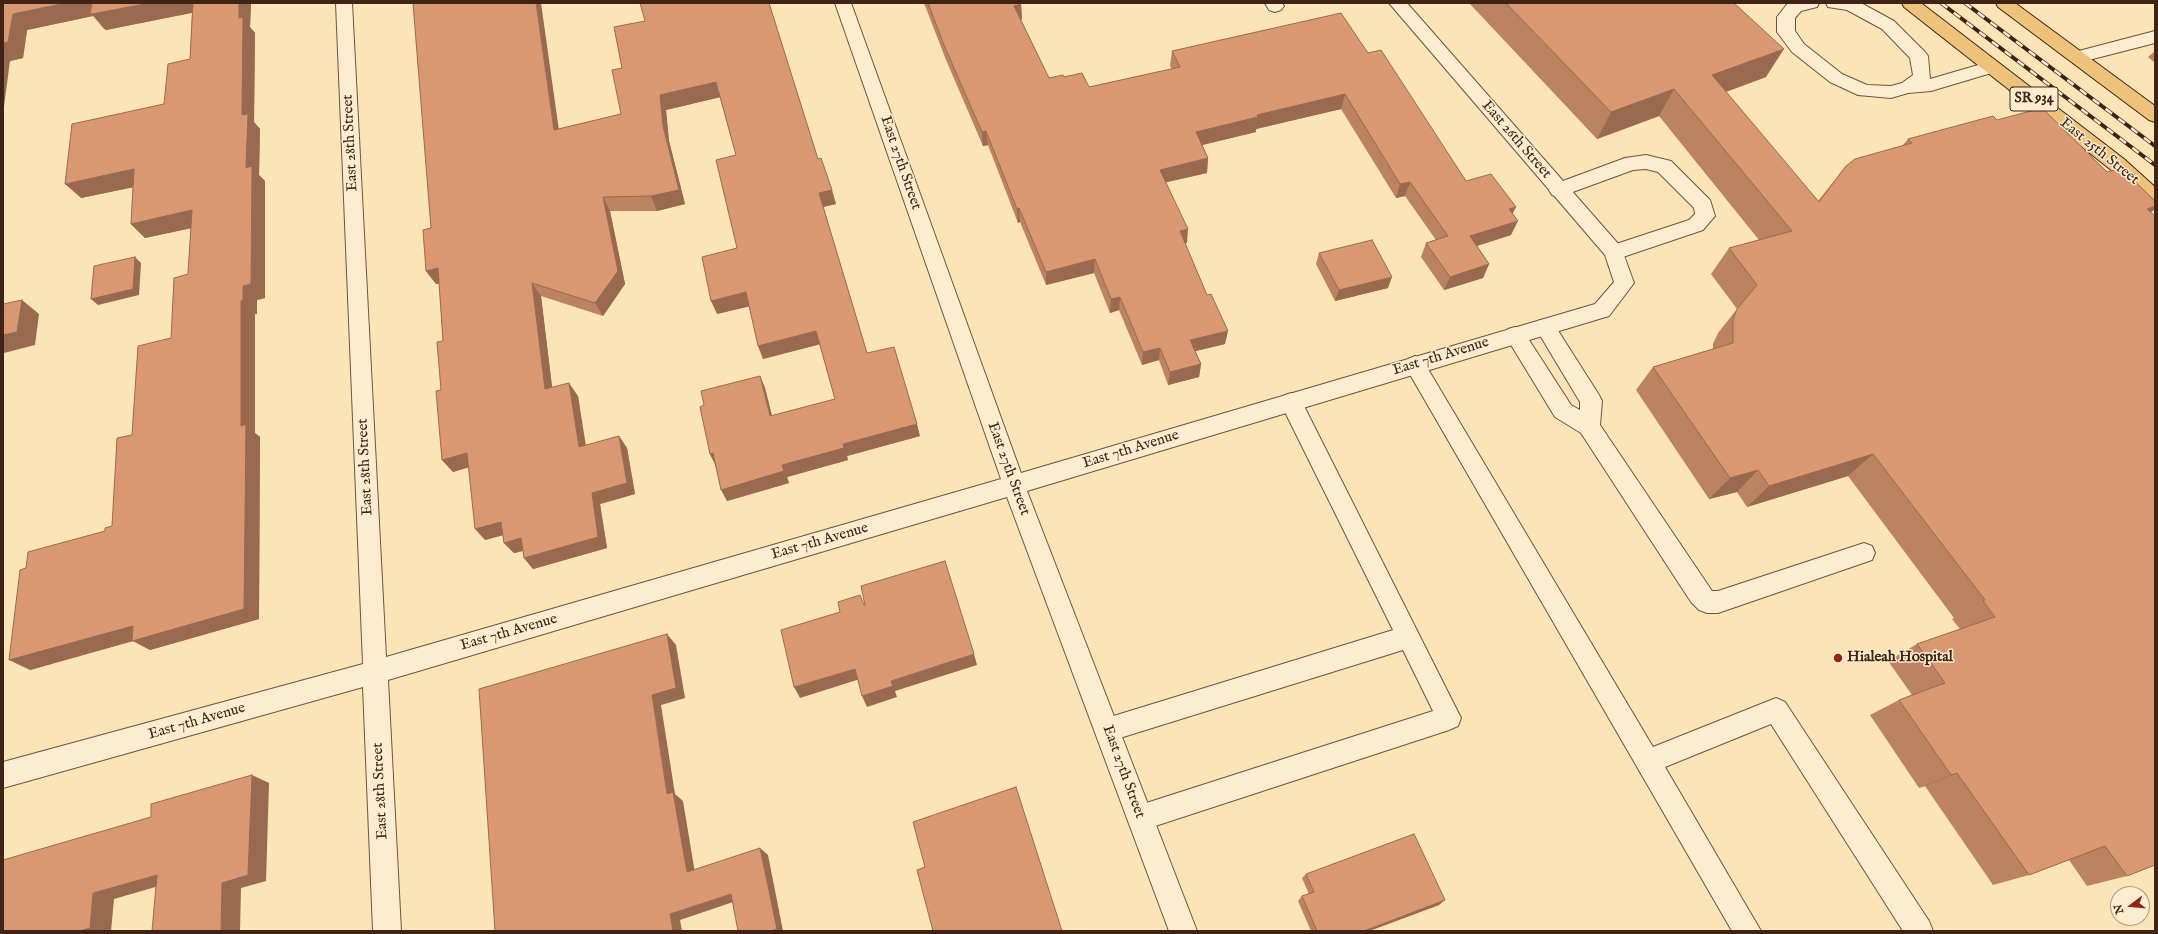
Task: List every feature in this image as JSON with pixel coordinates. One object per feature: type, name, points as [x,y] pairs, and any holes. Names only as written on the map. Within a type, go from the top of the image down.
[{"type":"main road","name":"East 25th Street","points":[[1910,3],[2117,164],[2155,198]]},
{"type":"main road","points":[[2004,3],[2155,115]]},
{"type":"street","name":"East 28th Street","points":[[344,3],[387,931]]},
{"type":"street","name":"East 27th Street","points":[[843,3],[1014,485],[1183,931]]},
{"type":"street","name":"East 26th Street","points":[[1397,3],[1614,252],[1624,284]]},
{"type":"street","points":[[1834,3],[1851,5],[1888,25],[1919,56],[1922,77],[1908,87]]},
{"type":"street","points":[[1801,4],[1786,16],[1786,32],[1798,48],[1836,78],[1864,91],[1891,92],[1908,87],[1931,85],[1992,67]]},
{"type":"street","points":[[2077,57],[2155,37]]},
{"type":"street","points":[[1560,190],[1632,163],[1646,162],[1664,166],[1703,204],[1705,216],[1696,224],[1614,252]]},
{"type":"street","name":"East 7th Avenue","points":[[3,775],[375,672],[1014,485],[1602,310],[1624,284]]},
{"type":"street","points":[[1545,327],[1591,401],[1589,427]]},
{"type":"street","points":[[1515,335],[1563,411],[1589,427],[1699,594],[1707,602],[1718,602],[1864,553]]},
{"type":"street","points":[[1415,365],[1748,931]]},
{"type":"street","points":[[1140,818],[1449,718],[1291,402]]},
{"type":"street","points":[[1107,730],[1408,637]]},
{"type":"street","points":[[1648,762],[1776,710],[1919,931]]},
{"type":"building","points":[[3,3],[66,3],[13,14],[8,42],[3,43]]},
{"type":"building","points":[[92,3],[150,3],[92,14],[90,13]]},
{"type":"building","points":[[193,3],[239,3],[239,18],[243,17],[242,115],[248,114],[246,168],[252,166],[251,284],[243,286],[243,300],[241,301],[241,426],[246,424],[244,609],[132,641],[133,626],[9,660],[20,570],[26,568],[28,552],[105,531],[105,528],[112,526],[117,438],[132,435],[138,346],[171,338],[174,278],[188,274],[192,210],[131,224],[134,169],[65,184],[72,124],[164,104],[168,64],[190,59]]},
{"type":"building","points":[[413,3],[536,3],[554,130],[621,114],[612,70],[622,68],[614,27],[645,21],[640,3],[769,3],[818,159],[821,158],[832,190],[819,193],[867,353],[894,347],[917,424],[843,444],[844,448],[782,465],[784,471],[721,490],[713,453],[710,454],[700,407],[704,405],[701,391],[760,376],[770,416],[835,399],[816,331],[758,346],[746,292],[711,301],[702,257],[737,248],[716,160],[736,155],[716,82],[660,95],[663,126],[679,190],[651,196],[603,197],[618,271],[595,303],[532,283],[545,389],[569,383],[579,447],[619,436],[627,483],[592,493],[598,537],[524,558],[521,538],[504,543],[501,522],[475,529],[467,453],[442,460],[436,391],[441,390],[437,342],[443,341],[438,268],[426,271],[423,230],[431,228]]},
{"type":"building","points":[[928,3],[1020,3],[1021,4],[1014,6],[1049,78],[1063,75],[1064,77],[1082,73],[1089,87],[1180,67],[1172,51],[1341,13],[1368,53],[1381,50],[1466,181],[1491,174],[1516,207],[1509,209],[1518,221],[1470,236],[1489,264],[1450,277],[1426,243],[1448,236],[1410,182],[1400,184],[1345,94],[1257,115],[1258,117],[1196,132],[1208,158],[1160,170],[1188,229],[1180,231],[1207,295],[1211,294],[1228,331],[1190,340],[1201,364],[1170,372],[1160,348],[1143,352],[1120,297],[1111,299],[1095,259],[1046,272],[1019,208],[1017,209],[986,131],[982,132],[944,45]]},
{"type":"building","points":[[1506,3],[1734,3],[1784,49],[1712,75],[1819,202],[1846,166],[1855,159],[1912,143],[1908,139],[1993,116],[1997,120],[2042,108],[2107,172],[2121,168],[2155,201],[2155,206],[2147,209],[2155,216],[2155,865],[2127,876],[2105,846],[2029,875],[1957,773],[1951,775],[1899,700],[1945,683],[1917,644],[1995,617],[1983,601],[1985,600],[1873,454],[1769,486],[1758,470],[1730,478],[1653,367],[1733,343],[1733,320],[1737,309],[1757,285],[1729,248],[1792,231],[1674,89],[1611,112]]},
{"type":"building","points":[[1372,240],[1392,277],[1339,290],[1319,253]]},
{"type":"building","points":[[135,257],[133,289],[91,299],[94,266]]},
{"type":"building","points":[[22,300],[17,332],[3,335],[3,304]]},
{"type":"building","points":[[945,561],[974,654],[891,681],[893,686],[862,696],[855,669],[794,687],[781,630],[840,612],[838,602],[860,595],[865,605],[861,586]]},
{"type":"building","points":[[667,634],[676,688],[652,695],[667,794],[673,792],[687,872],[760,848],[777,929],[771,931],[738,931],[731,894],[670,914],[673,931],[495,931],[479,689]]},
{"type":"building","points":[[252,775],[248,875],[222,883],[221,931],[152,931],[157,875],[93,893],[90,928],[80,931],[3,931],[3,860],[151,817],[151,804]]},
{"type":"building","points":[[1016,787],[1062,931],[933,931],[917,870],[925,867],[913,822]]},
{"type":"building","points":[[1414,834],[1445,900],[1364,931],[1317,931],[1302,896],[1314,892],[1306,874]]},
{"type":"railway","points":[[1941,3],[2155,165]]},
{"type":"railway","points":[[1965,3],[2155,146]]},
{"type":"place","name":"Hialeah Hospital","points":[[1838,658]]}]
